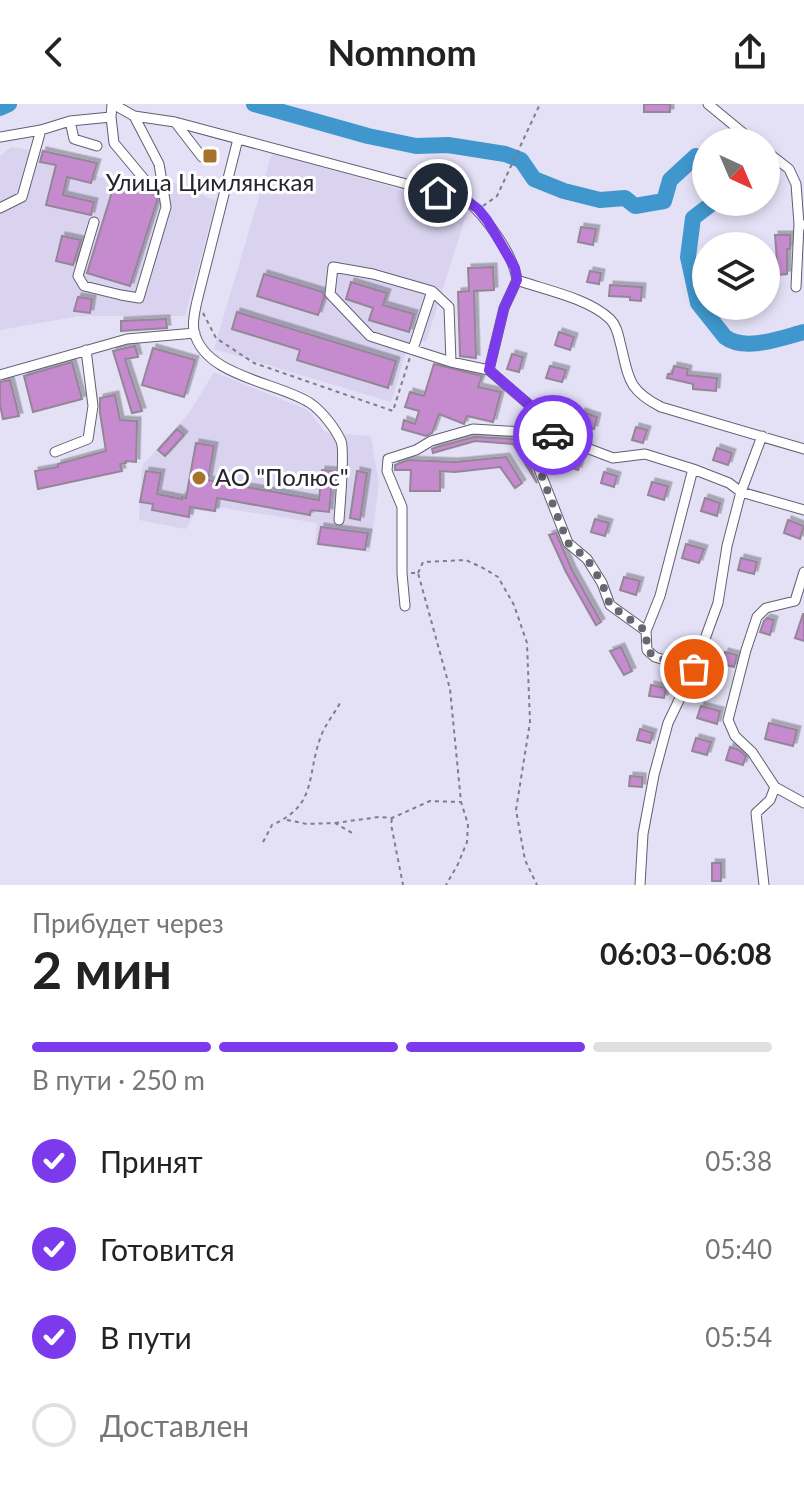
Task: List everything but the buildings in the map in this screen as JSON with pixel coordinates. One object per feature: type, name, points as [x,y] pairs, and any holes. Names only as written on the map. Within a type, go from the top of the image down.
[{"type":"street","points":[[144,179],[114,143],[112,104],[134,116],[175,122],[466,200],[487,220],[515,268],[517,280],[504,308],[489,370]]},
{"type":"street","points":[[711,105],[738,128]]},
{"type":"street","points":[[94,222],[78,276],[84,286],[139,298],[166,207],[159,164],[134,116]]},
{"type":"street","points":[[0,137],[70,121],[111,117]]},
{"type":"street","points":[[70,121],[74,139],[97,146]]},
{"type":"street","points":[[175,122],[202,157]]},
{"type":"street","points":[[0,208],[22,197],[41,130]]},
{"type":"street","points":[[238,139],[197,301],[195,333],[207,353],[231,371],[310,403],[321,412],[343,444],[339,520]]},
{"type":"street","points":[[780,162],[789,169],[796,184],[802,225],[796,287]]},
{"type":"street","points":[[451,362],[449,307],[432,291],[373,274],[333,267],[330,294],[370,336],[451,362],[489,370],[548,421],[558,437]]},
{"type":"street","points":[[517,280],[582,302],[610,319],[616,328],[633,388],[643,398],[661,407],[804,449]]},
{"type":"street","points":[[413,349],[432,291]]},
{"type":"street","points":[[0,375],[127,339],[195,333]]},
{"type":"street","points":[[55,452],[88,439],[93,406],[86,350]]},
{"type":"street","points":[[405,606],[402,507],[387,471],[388,459],[416,450],[431,441],[473,429],[540,433],[613,458],[645,454],[729,483],[741,492],[804,510]]},
{"type":"street","points":[[518,432],[530,448],[568,543],[587,559],[602,583],[610,605],[646,631]]},
{"type":"street","points":[[640,885],[643,834],[668,723],[694,669],[718,603],[727,546],[741,492],[762,436]]},
{"type":"street","points":[[693,469],[660,596],[646,631],[647,650],[655,657],[694,669]]},
{"type":"street","points":[[804,572],[795,601],[766,608],[757,617],[728,720],[735,736],[752,752],[775,787],[804,803]]},
{"type":"street","points":[[764,885],[756,813],[770,800],[775,787]]},
{"type":"path","points":[[478,209],[497,196],[540,104]]},
{"type":"path","points":[[197,301],[216,338],[254,363],[393,411],[413,349]]},
{"type":"path","points":[[446,885],[467,842],[468,824],[461,802],[450,689],[418,573],[423,562],[466,560],[498,577],[514,605],[527,643],[530,722],[516,810],[525,860],[537,885]]},
{"type":"path","points":[[402,573],[418,573]]},
{"type":"path","points":[[263,842],[272,825],[296,812],[305,799],[321,736],[340,703]]},
{"type":"path","points":[[285,820],[307,824],[392,818],[430,801],[461,802]]},
{"type":"path","points":[[392,818],[403,885]]},
{"type":"path","points":[[335,823],[354,834]]},
{"type":"shaded area","points":[[11,147],[97,163],[94,175],[159,196],[173,182],[216,201],[185,316],[79,316],[0,330],[0,156]]},
{"type":"shaded area","points":[[272,153],[468,209],[426,342],[410,338],[391,402],[214,349]]},
{"type":"shaded area","name":"АО \"Полюс\"","points":[[214,372],[308,410],[324,431],[371,436],[379,483],[370,552],[315,545],[317,523],[218,507],[217,512],[196,510],[186,529],[139,520],[142,466],[189,413]]},
{"type":"waterway","points":[[0,108],[9,104]]},
{"type":"waterway","points":[[254,104],[416,146],[448,145],[505,154],[521,160],[534,179],[600,200],[625,198],[635,206],[664,201],[670,180],[692,160]]},
{"type":"waterway","points":[[696,216],[688,257],[698,303],[725,337],[753,344],[804,332]]},
{"type":"way so far","points":[[553,435],[518,432],[530,448],[568,543],[587,559],[602,583],[610,605],[646,631],[647,650],[655,657],[694,669]]},
{"type":"place","name":"Улица Цимлянская","points":[[210,156]]},
{"type":"place","name":"АО \"Полюс\"","points":[[199,478]]},
{"type":"route","points":[[438,193],[466,200],[478,209],[515,268],[517,280],[504,308],[489,370],[548,421],[558,437],[553,435]]}]
